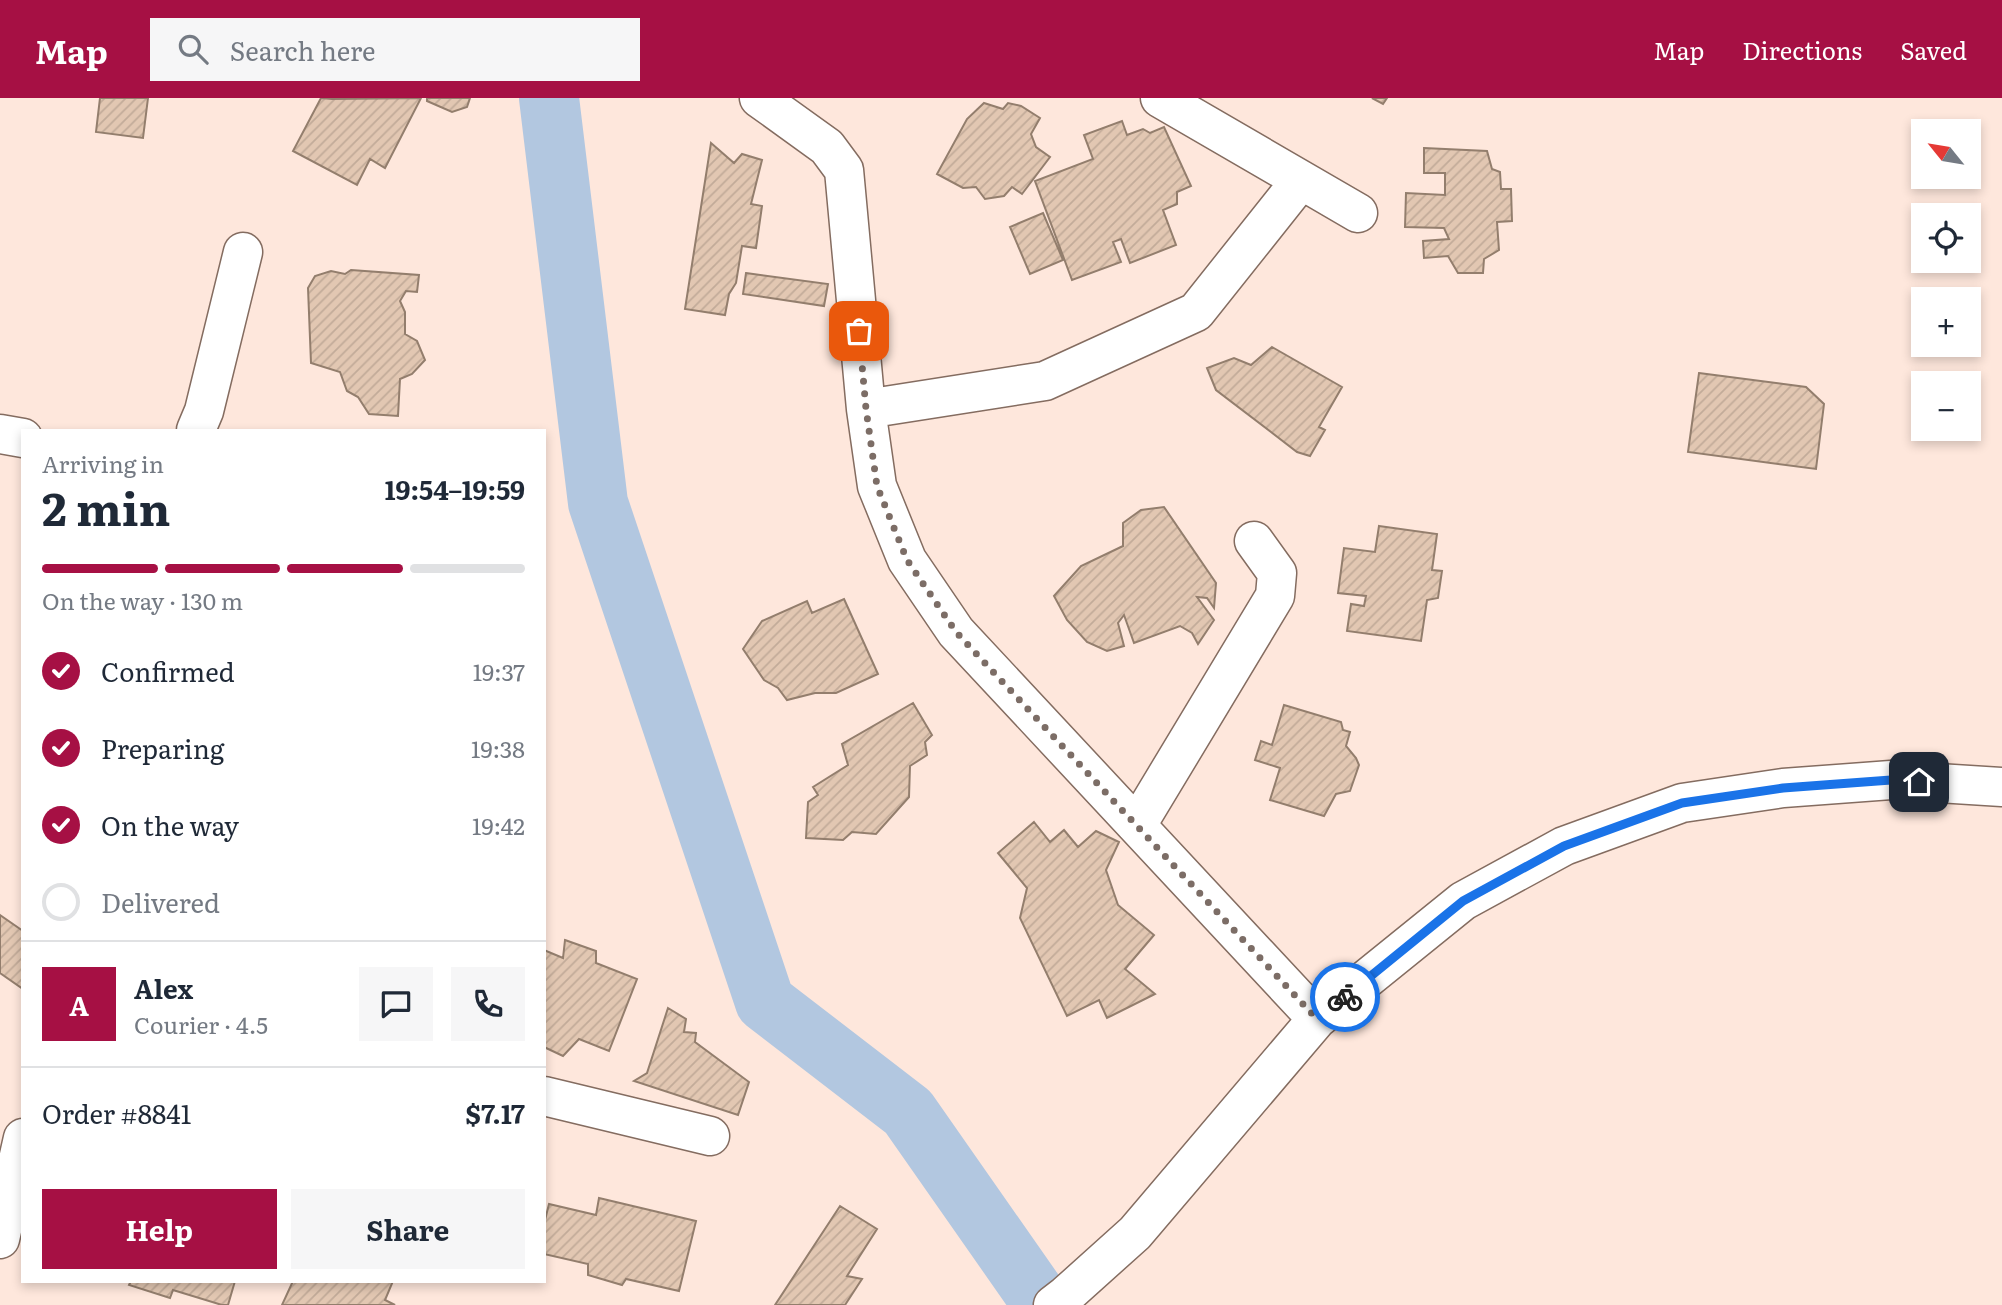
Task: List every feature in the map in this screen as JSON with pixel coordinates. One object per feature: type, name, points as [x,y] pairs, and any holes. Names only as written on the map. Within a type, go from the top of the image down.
[{"type":"street","points":[[759,98],[827,147],[845,170],[866,409],[877,486],[907,560],[956,632],[1317,1019]]},
{"type":"street","points":[[1160,98],[1358,213]]},
{"type":"street","points":[[866,409],[1045,381],[1196,312],[1301,180]]},
{"type":"street","points":[[196,429],[204,411],[243,252]]},
{"type":"street","points":[[0,433],[21,438]]},
{"type":"street","points":[[1137,825],[1275,596],[1277,573],[1254,541]]},
{"type":"street","points":[[1060,1300],[1135,1233],[1317,1019],[1463,901],[1564,846],[1682,803],[1783,788],[1891,780],[2002,787]]},
{"type":"street","points":[[546,1096],[710,1136]]},
{"type":"street","points":[[0,1238],[21,1147]]},
{"type":"building","points":[[100,98],[148,98],[143,138],[96,132]]},
{"type":"building","points":[[321,98],[421,98],[385,168],[370,159],[357,185],[293,151]]},
{"type":"building","points":[[427,98],[470,98],[467,107],[452,112],[427,101]]},
{"type":"building","points":[[1372,98],[1387,98],[1383,104]]},
{"type":"building","points":[[984,103],[1003,109],[1008,103],[1021,106],[1040,118],[1031,134],[1036,147],[1050,157],[1022,194],[1012,187],[1004,196],[985,199],[976,187],[963,188],[937,174],[967,119]]},
{"type":"building","points":[[1122,121],[1127,135],[1143,129],[1150,133],[1164,127],[1191,186],[1177,192],[1177,204],[1163,210],[1176,245],[1130,263],[1121,239],[1113,242],[1121,262],[1072,280],[1035,181],[1093,159],[1084,135]]},
{"type":"building","points":[[711,143],[734,163],[742,154],[762,160],[751,204],[762,206],[756,248],[742,246],[736,283],[729,294],[725,315],[685,309]]},
{"type":"building","points":[[1424,148],[1487,151],[1492,169],[1500,172],[1501,189],[1511,189],[1512,221],[1497,222],[1499,250],[1484,259],[1483,273],[1458,273],[1448,256],[1424,258],[1423,241],[1449,239],[1444,228],[1405,227],[1406,193],[1445,195],[1445,173],[1424,173]]},
{"type":"building","points":[[1043,213],[1063,260],[1030,274],[1010,227]]},
{"type":"building","points":[[351,270],[419,275],[417,292],[406,291],[400,301],[405,312],[405,334],[417,341],[425,360],[412,374],[400,379],[398,416],[369,414],[358,397],[347,391],[340,372],[311,363],[308,288],[315,276],[331,271],[345,274]]},
{"type":"building","points":[[746,273],[828,284],[824,306],[743,294]]},
{"type":"building","points":[[1272,347],[1342,387],[1319,427],[1325,430],[1310,456],[1297,452],[1216,390],[1207,368],[1234,358],[1251,365]]},
{"type":"building","points":[[1699,373],[1806,387],[1824,404],[1816,469],[1688,452]]},
{"type":"building","points":[[1164,507],[1216,583],[1214,608],[1207,598],[1197,597],[1214,620],[1198,644],[1192,633],[1180,626],[1134,643],[1124,615],[1118,623],[1124,646],[1107,651],[1087,642],[1067,620],[1054,596],[1081,566],[1123,546],[1123,523],[1141,510]]},
{"type":"building","points":[[1379,526],[1437,534],[1432,570],[1442,571],[1438,598],[1427,600],[1421,641],[1347,631],[1351,604],[1364,606],[1366,596],[1338,593],[1344,548],[1375,552]]},
{"type":"building","points":[[844,599],[878,674],[836,693],[815,693],[787,700],[778,688],[764,680],[743,649],[762,621],[807,601],[812,613]]},
{"type":"building","points":[[913,703],[932,735],[925,742],[927,755],[910,766],[909,797],[876,834],[852,832],[843,840],[806,838],[808,802],[818,795],[813,787],[848,765],[842,744]]},
{"type":"building","points":[[1284,705],[1341,722],[1343,730],[1350,732],[1346,746],[1359,765],[1350,791],[1336,794],[1324,816],[1270,800],[1280,768],[1255,760],[1261,741],[1272,745]]},
{"type":"building","points":[[1034,822],[1050,842],[1064,830],[1078,847],[1096,831],[1119,842],[1106,870],[1118,905],[1154,935],[1125,969],[1155,994],[1107,1018],[1099,1000],[1067,1016],[1020,918],[1027,888],[998,853]]},
{"type":"building","points":[[0,915],[21,930],[21,988],[0,973]]},
{"type":"building","points":[[565,940],[596,951],[596,963],[637,979],[609,1051],[579,1039],[563,1056],[546,1048],[546,951],[563,958]]},
{"type":"building","points":[[668,1008],[686,1019],[684,1032],[696,1033],[695,1042],[749,1082],[738,1115],[634,1081],[647,1073]]},
{"type":"building","points":[[599,1198],[696,1221],[679,1291],[626,1279],[622,1285],[588,1275],[588,1264],[546,1254],[546,1216],[549,1204],[596,1215]]},
{"type":"building","points":[[840,1206],[877,1229],[847,1276],[862,1279],[845,1305],[775,1305]]},
{"type":"building","points":[[234,1283],[228,1305],[173,1290],[170,1298],[129,1285]]},
{"type":"building","points":[[292,1283],[392,1283],[385,1300],[395,1305],[282,1305]]},
{"type":"waterway","points":[[549,98],[598,503],[765,1002],[908,1112],[1043,1305]]},
{"type":"way so far","points":[[859,331],[877,486],[907,560],[956,632],[1317,1019],[1345,997]]},
{"type":"route","points":[[1345,997],[1463,901],[1564,846],[1682,803],[1783,788],[1891,780],[1919,782]]}]
